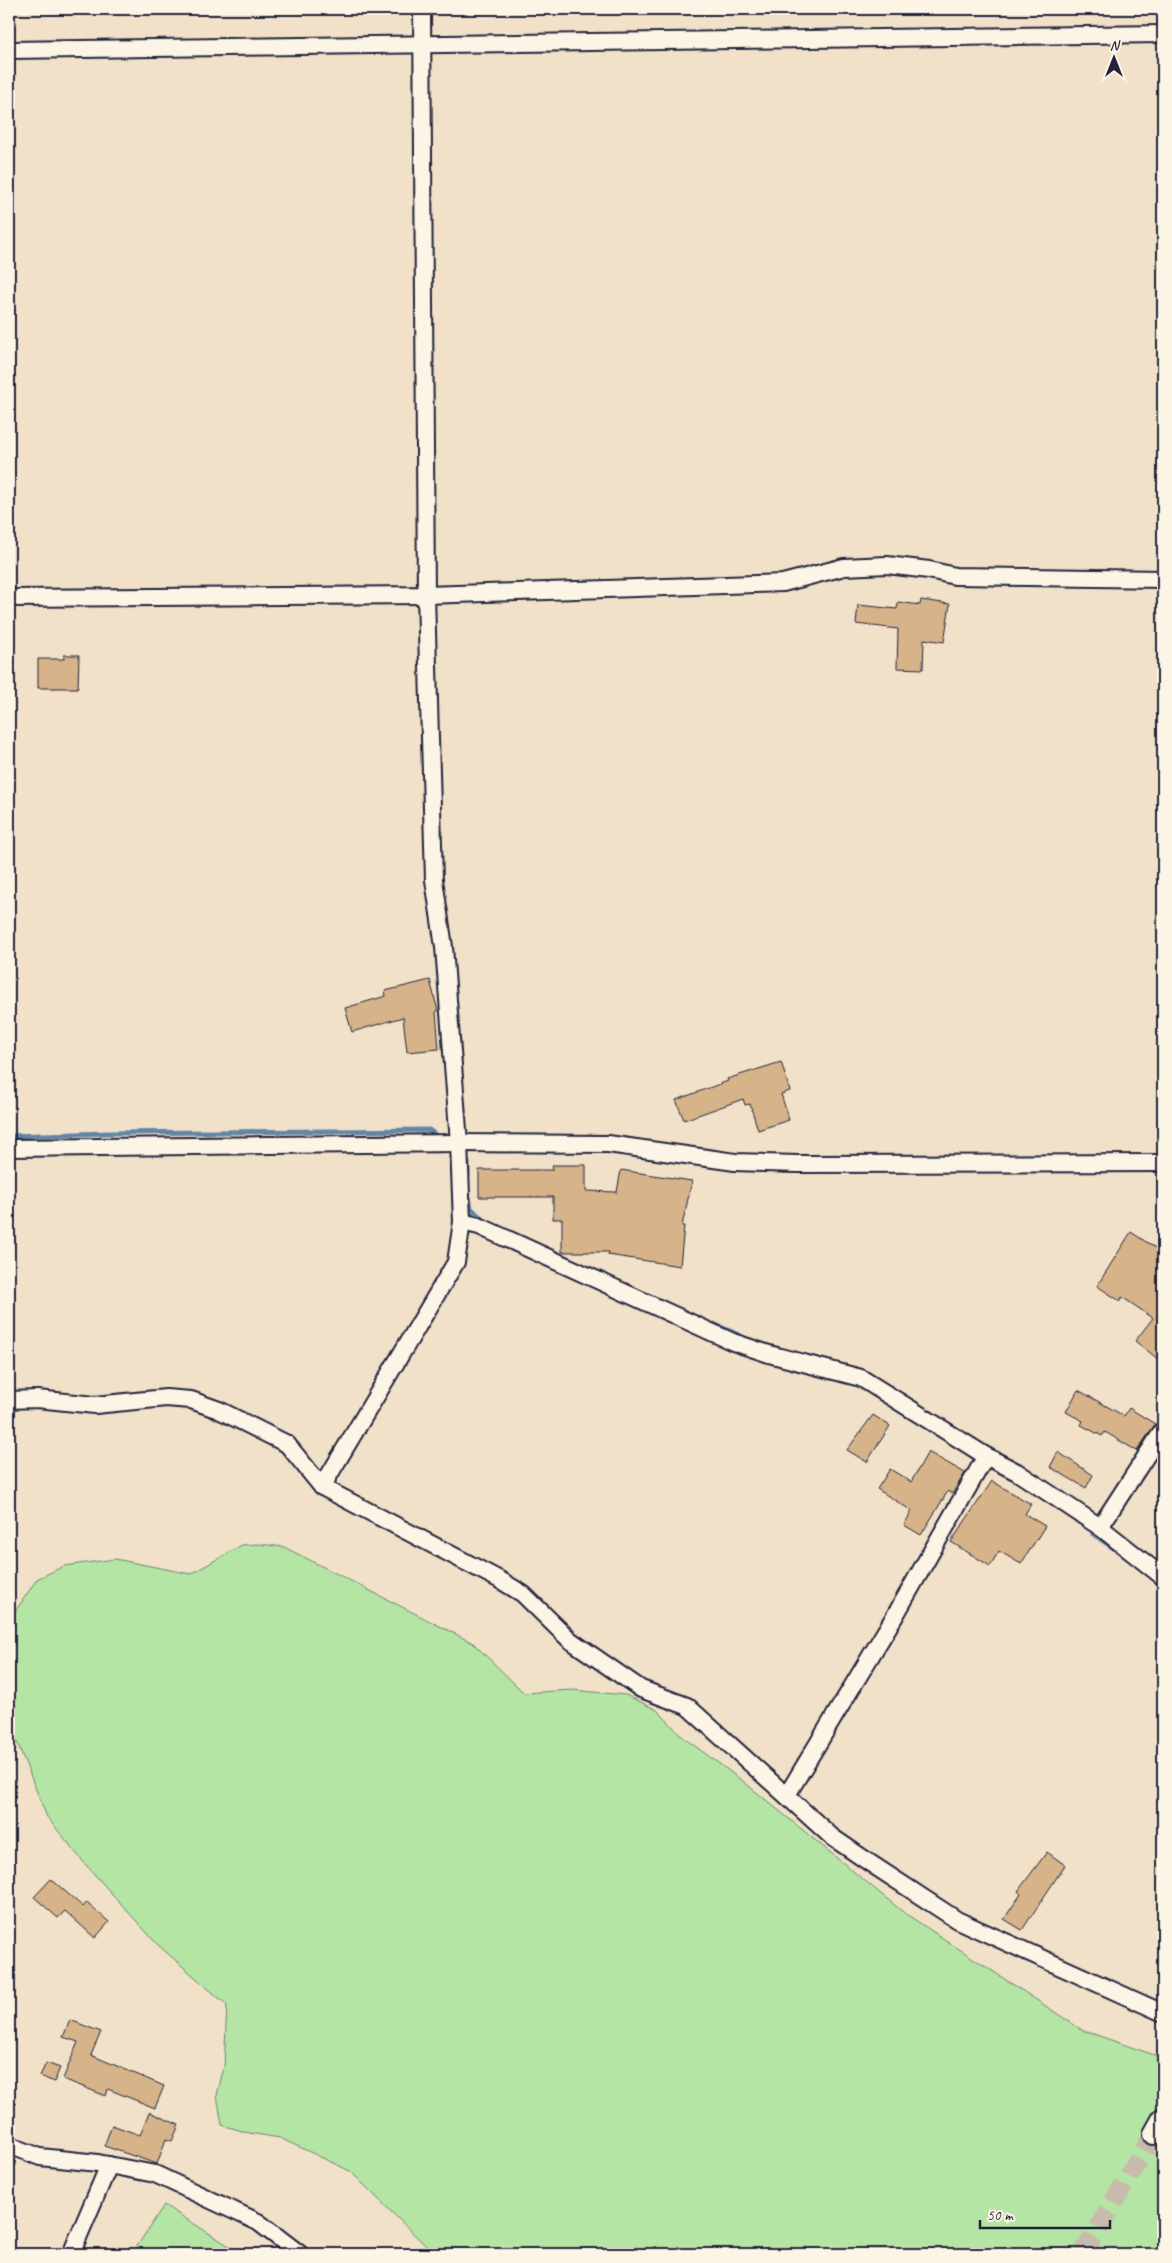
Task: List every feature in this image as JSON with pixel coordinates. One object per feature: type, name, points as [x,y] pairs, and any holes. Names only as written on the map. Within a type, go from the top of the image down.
[{"type":"street","points":[[322,1487],[456,1262],[462,1222],[459,1143],[444,947],[434,880],[426,595],[422,9]]},
{"type":"street","points":[[9,50],[1163,34]]},
{"type":"street","points":[[9,598],[426,595],[783,583],[844,567],[887,565],[929,570],[955,576],[1163,579]]},
{"type":"street","points":[[9,1148],[459,1143],[608,1144],[735,1162],[796,1164],[1163,1163]]},
{"type":"street","points":[[462,1222],[479,1226],[733,1342],[769,1354],[861,1378],[986,1456],[1017,1472],[1100,1527],[1163,1577]]},
{"type":"street","points":[[9,1400],[37,1399],[95,1405],[150,1398],[192,1400],[248,1423],[288,1444],[322,1487],[523,1594],[570,1640],[641,1689],[687,1706],[832,1837],[957,1920],[1163,2012]]},
{"type":"street","points":[[1100,1527],[1163,1430]]},
{"type":"street","points":[[787,1795],[896,1614],[986,1456]]},
{"type":"street","points":[[9,2145],[40,2157],[109,2165],[155,2174],[258,2222],[300,2254]]},
{"type":"street","points":[[71,2254],[109,2165]]},
{"type":"green space","points":[[259,1544],[284,1547],[473,1643],[524,1693],[572,1690],[626,1695],[657,1710],[684,1738],[744,1782],[903,1912],[1082,2030],[1163,2058],[1163,2254],[434,2254],[350,2171],[280,2138],[249,2133],[222,2125],[217,2095],[224,2067],[227,2005],[158,1945],[86,1865],[47,1817],[11,1727],[9,1637],[12,1616],[37,1579],[64,1566],[115,1559],[191,1574],[242,1545]]},
{"type":"green space","points":[[164,2205],[242,2254],[132,2254]]},
{"type":"building","points":[[921,600],[950,604],[944,642],[924,639],[923,669],[897,668],[898,629],[856,624],[858,605],[897,609],[898,602],[920,605]]},
{"type":"building","points":[[64,655],[79,655],[78,688],[38,688],[38,659],[64,659]]},
{"type":"building","points":[[430,980],[438,1011],[436,1012],[439,1049],[407,1052],[403,1017],[352,1032],[345,1008],[386,996],[385,991]]},
{"type":"building","points":[[781,1062],[790,1091],[781,1094],[789,1120],[758,1130],[750,1104],[745,1105],[743,1099],[684,1120],[676,1100],[728,1081],[727,1079]]},
{"type":"building","points":[[552,1165],[586,1165],[586,1191],[617,1192],[621,1170],[692,1181],[682,1226],[684,1226],[680,1266],[608,1255],[609,1252],[562,1252],[562,1219],[553,1219],[553,1197],[479,1197],[479,1170],[553,1170]]},
{"type":"building","points":[[1131,1232],[1163,1253],[1163,1363],[1135,1341],[1153,1318],[1122,1297],[1120,1301],[1097,1286]]},
{"type":"building","points":[[1078,1390],[1124,1416],[1129,1408],[1155,1424],[1137,1451],[1105,1432],[1102,1436],[1081,1425],[1083,1421],[1066,1412]]},
{"type":"building","points":[[873,1415],[890,1426],[867,1462],[847,1450]]},
{"type":"building","points":[[928,1452],[965,1473],[952,1494],[948,1491],[921,1535],[904,1525],[912,1511],[877,1489],[890,1469],[911,1482]]},
{"type":"building","points":[[1058,1452],[1093,1475],[1086,1488],[1050,1467]]},
{"type":"building","points":[[992,1481],[1031,1504],[1025,1514],[1045,1526],[1021,1564],[999,1551],[990,1566],[951,1542]]},
{"type":"building","points":[[1047,1852],[1065,1865],[1022,1930],[1004,1919],[1021,1894],[1018,1891]]},
{"type":"building","points":[[51,1879],[83,1907],[87,1902],[109,1922],[95,1938],[65,1911],[58,1918],[34,1897]]},
{"type":"building","points":[[70,2020],[101,2032],[91,2055],[164,2086],[155,2108],[108,2089],[106,2096],[63,2079],[78,2042],[63,2037]]},
{"type":"building","points":[[46,2063],[60,2068],[54,2082],[40,2076]]},
{"type":"building","points":[[149,2112],[179,2125],[172,2141],[166,2139],[157,2164],[104,2146],[112,2125],[140,2135]]},
{"type":"waterway","points":[[9,1136],[109,1133],[429,1130],[440,1139]]},
{"type":"waterway","points":[[463,1159],[468,1163],[468,1176]]},
{"type":"waterway","points":[[469,1197],[471,1208],[485,1222]]},
{"type":"waterway","points":[[714,1324],[743,1337]]},
{"type":"waterway","points":[[1094,1526],[1093,1534],[1115,1549]]},
{"type":"tunnel","points":[[1083,2254],[1154,2134]]}]
